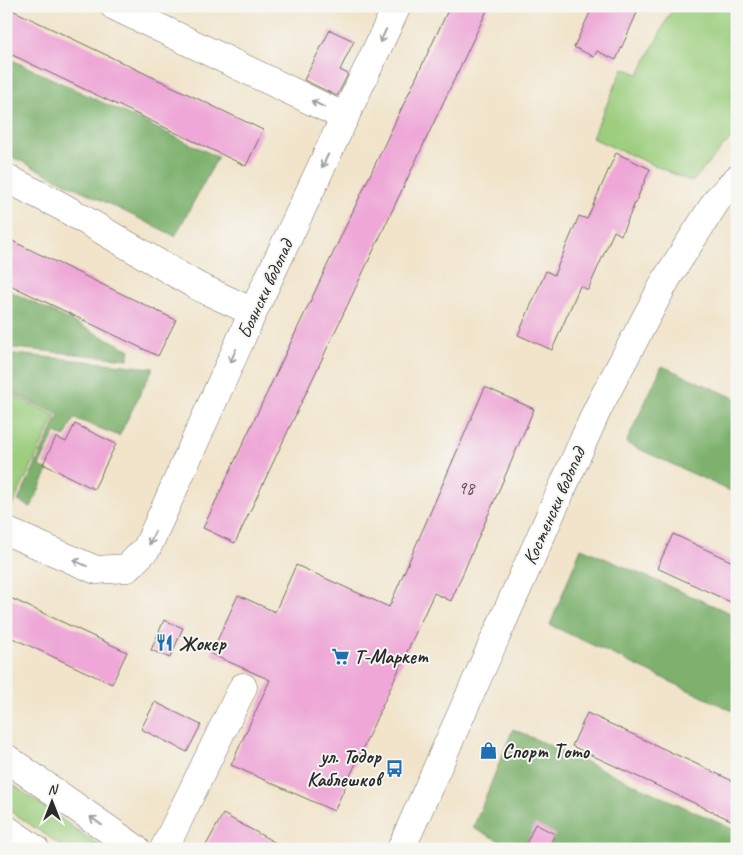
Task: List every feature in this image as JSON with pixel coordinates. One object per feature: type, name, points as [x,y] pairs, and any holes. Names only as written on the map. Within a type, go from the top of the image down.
[{"type":"street","points":[[114,6],[345,117]]},
{"type":"street","name":"Боянски водопад","points":[[6,531],[96,570],[127,568],[147,548],[253,312],[397,6]]},
{"type":"street","points":[[6,178],[61,206],[197,286],[253,312]]},
{"type":"street","name":"Костенски водопад","points":[[401,849],[598,408],[667,278],[717,200],[737,179]]},
{"type":"street","points":[[164,849],[243,687]]},
{"type":"street","points":[[6,758],[136,849]]},
{"type":"street","points":[[6,829],[35,849]]},
{"type":"green space","points":[[674,6],[737,6],[737,131],[692,182],[592,138],[623,68],[639,74]]},
{"type":"green space","points":[[6,57],[218,157],[175,236],[6,154]]},
{"type":"green space","points":[[6,289],[130,350],[128,359],[14,348],[6,344]]},
{"type":"green space","points":[[6,351],[14,354],[153,368],[119,436],[74,418],[65,437],[55,433],[39,466],[48,470],[31,507],[18,501],[59,415],[6,390]]},
{"type":"green space","points":[[662,366],[737,399],[737,494],[626,443]]},
{"type":"green space","points":[[6,392],[56,416],[12,506],[6,503]]},
{"type":"green space","points":[[581,548],[737,616],[737,713],[550,625]]},
{"type":"green space","points":[[513,729],[737,831],[737,849],[516,849],[473,828]]},
{"type":"green space","points":[[6,780],[104,849],[66,849],[6,808]]},
{"type":"building","points":[[450,6],[489,6],[235,543],[203,528]]},
{"type":"building","points":[[593,6],[640,6],[616,60],[597,51],[594,57],[574,47]]},
{"type":"building","points":[[6,7],[263,130],[246,166],[6,52]]},
{"type":"building","points":[[330,30],[354,41],[340,70],[348,74],[337,96],[304,80]]},
{"type":"building","points":[[616,153],[650,169],[621,235],[614,231],[588,290],[580,286],[552,350],[518,335],[546,271],[554,275],[579,216],[587,219]]},
{"type":"building","points":[[6,238],[176,320],[158,356],[6,283]]},
{"type":"building","points":[[485,387],[534,409],[451,601],[434,593],[334,811],[231,765],[270,680],[211,654],[238,595],[275,612],[296,565],[389,607]]},
{"type":"building","points":[[75,424],[116,444],[94,489],[43,464],[56,437],[66,442]]},
{"type":"building","points":[[673,534],[737,564],[737,605],[657,568]]},
{"type":"building","points":[[6,596],[127,652],[112,684],[6,635]]},
{"type":"building","points":[[164,620],[183,628],[170,658],[151,650]]},
{"type":"building","points":[[155,702],[201,725],[187,752],[141,729]]},
{"type":"building","points":[[587,713],[737,783],[737,823],[572,746]]},
{"type":"building","points":[[223,814],[287,849],[204,849]]},
{"type":"building","points":[[535,824],[555,834],[548,849],[524,849]]},
{"type":"place","name":"Жокер","points":[[165,643]]},
{"type":"place","name":"Т-Маркет","points":[[340,656]]},
{"type":"place","name":"Спорт Тото","points":[[488,751]]},
{"type":"place","name":"ул. Тодор Каблешков","points":[[395,768]]}]
